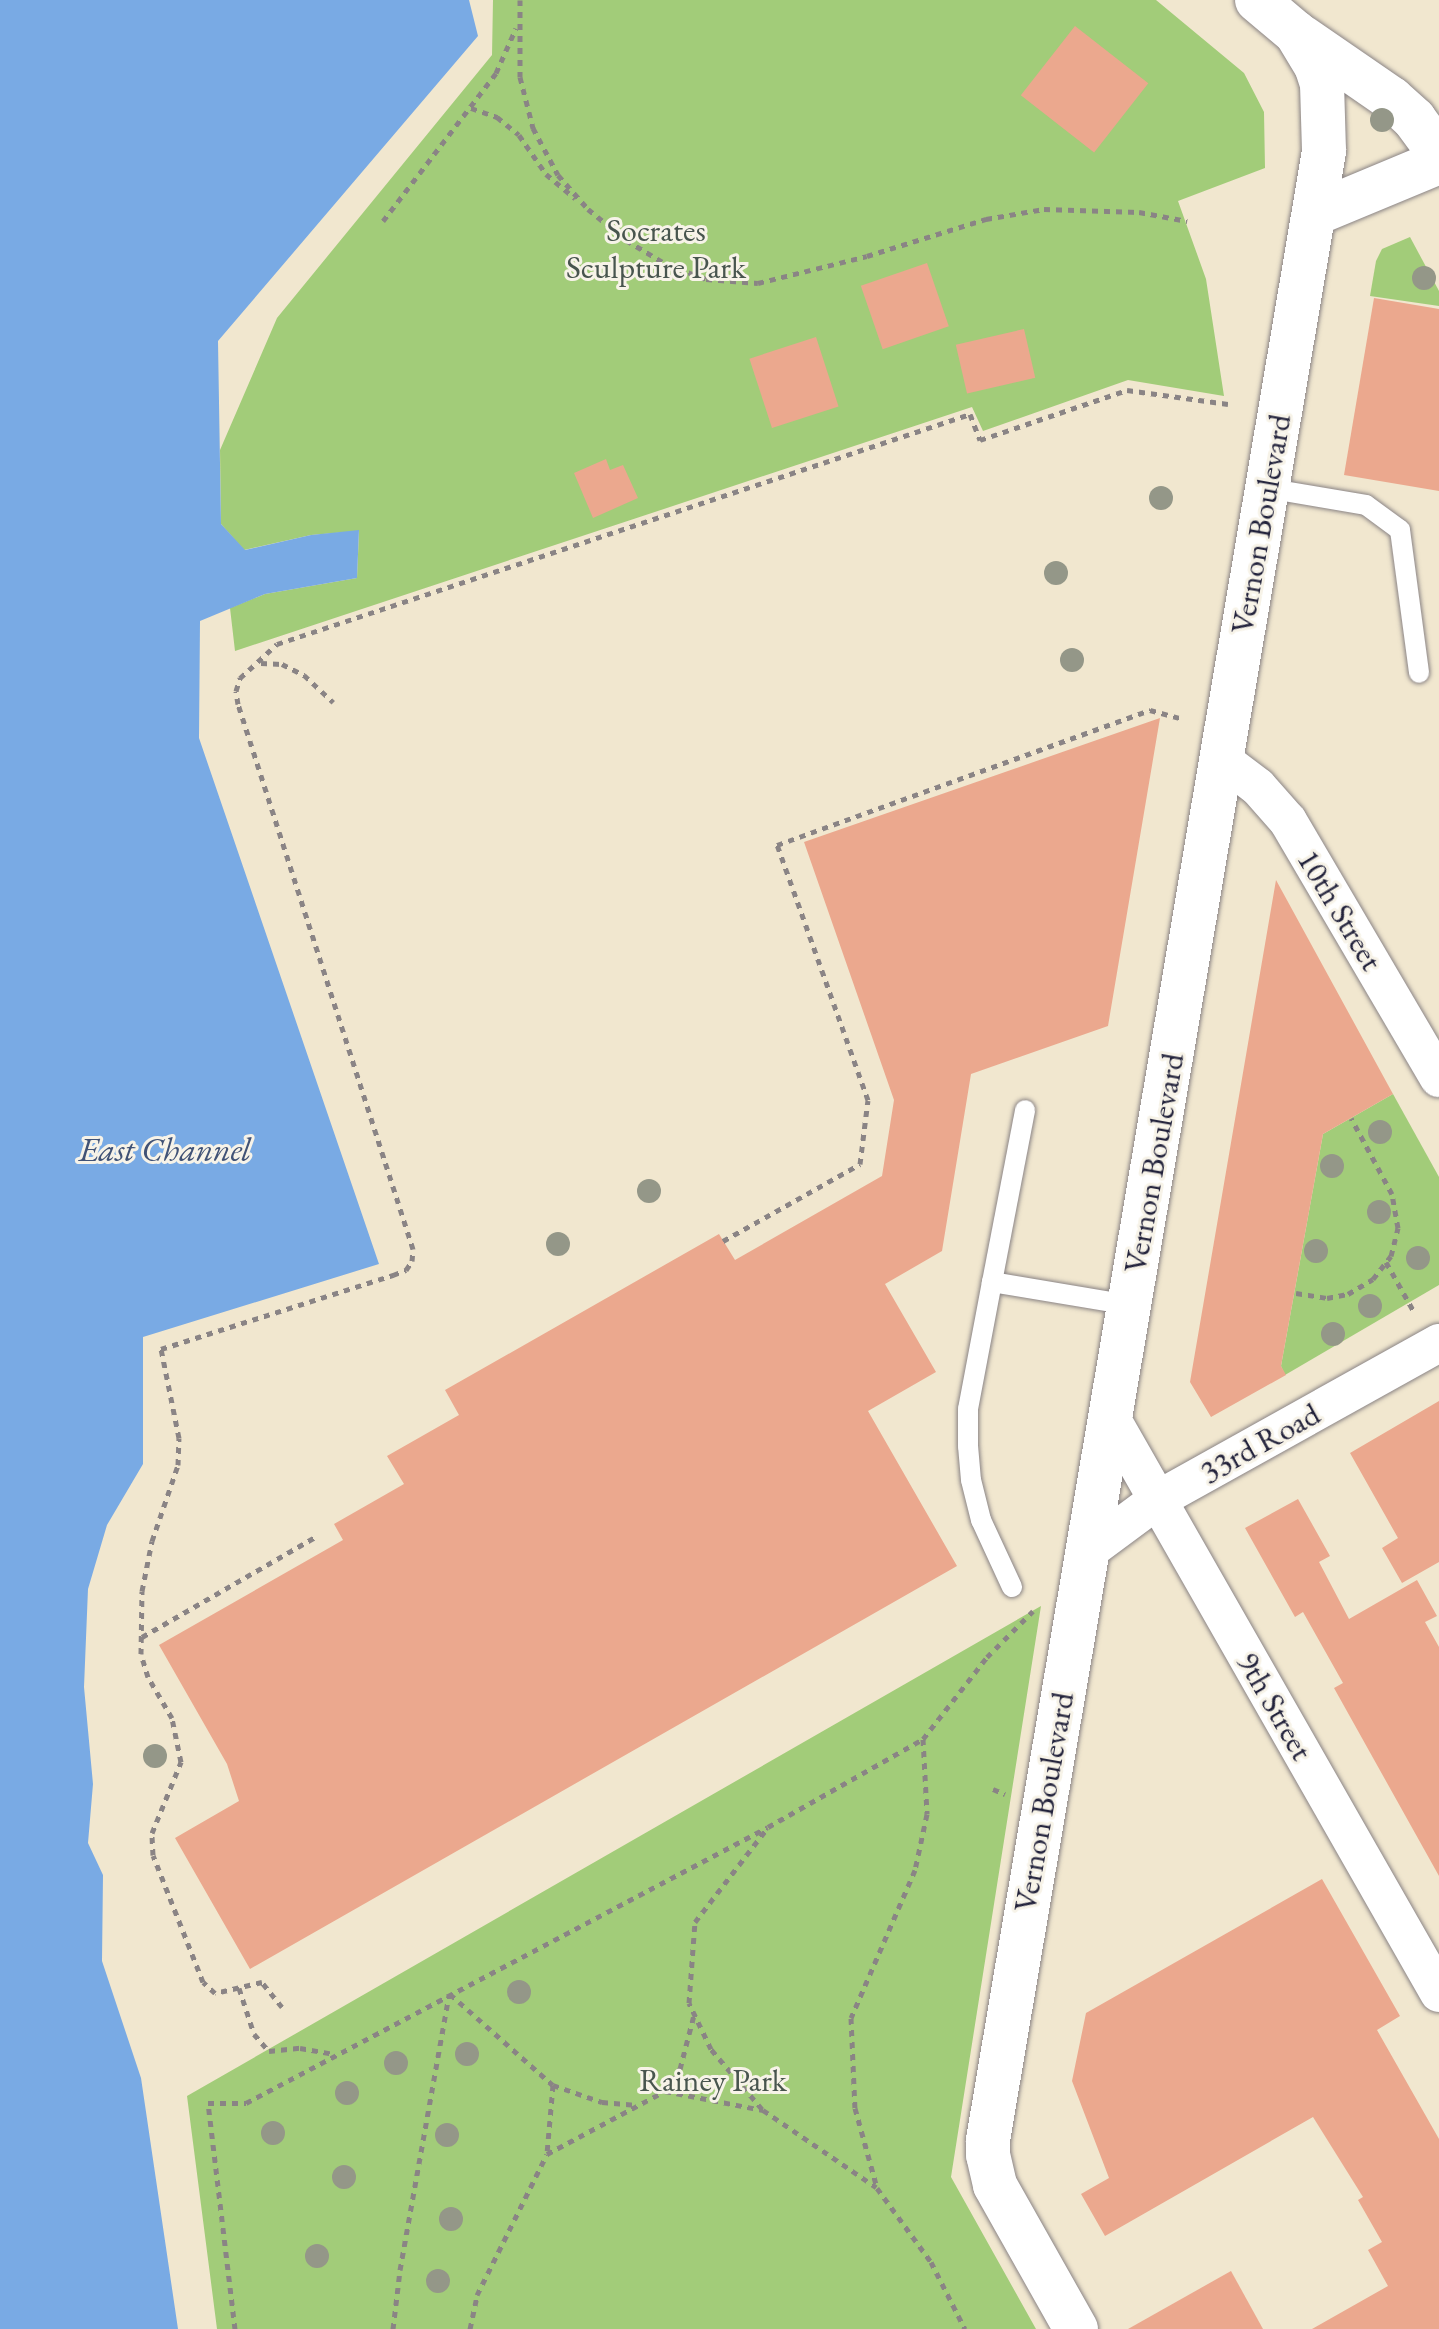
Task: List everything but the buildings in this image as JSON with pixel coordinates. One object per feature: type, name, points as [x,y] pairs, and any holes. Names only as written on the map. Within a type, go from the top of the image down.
[{"type":"main road","name":"Vernon Boulevard","points":[[1076,2329],[1003,2201],[988,2155],[996,2090],[1324,151],[1322,84],[1316,66],[1296,33],[1257,0]]},
{"type":"main road","points":[[1296,33],[1392,99],[1414,119],[1439,153]]},
{"type":"main road","points":[[1314,214],[1439,162]]},
{"type":"street","name":"10th Street","points":[[1221,759],[1258,787],[1288,821],[1439,1078]]},
{"type":"street","name":"33rd Road","points":[[1087,1552],[1157,1500],[1439,1343]]},
{"type":"street","name":"9th Street","points":[[1111,1418],[1439,1993]]},
{"type":"lane","points":[[1266,488],[1366,505],[1400,530],[1419,673]]},
{"type":"lane","points":[[1012,1587],[981,1520],[971,1480],[968,1409],[1025,1110]]},
{"type":"lane","points":[[992,1282],[1130,1305]]},
{"type":"path","points":[[520,0],[520,77],[533,128],[558,175],[588,209]]},
{"type":"path","points":[[383,221],[496,73],[518,24]]},
{"type":"path","points":[[471,108],[497,117],[519,135],[546,174],[626,240],[666,264],[706,279],[758,283],[867,256],[986,219],[1044,209],[1139,212],[1187,221]]},
{"type":"path","points":[[282,2007],[262,1982],[215,1993],[203,1982],[153,1855],[152,1833],[181,1762],[172,1718],[148,1677],[141,1637],[142,1591],[152,1541],[178,1465],[179,1438],[161,1349],[406,1270],[412,1261],[413,1249],[238,704],[236,691],[240,678],[260,663],[277,644],[970,414],[980,440],[1127,390],[1228,404]]},
{"type":"path","points":[[260,663],[282,664],[304,675],[333,702]]},
{"type":"path","points":[[723,1241],[860,1164],[868,1100],[777,845],[1150,710],[1183,719]]},
{"type":"path","points":[[1296,1293],[1327,1298],[1348,1294],[1373,1279],[1386,1262],[1398,1228],[1392,1194],[1351,1118]]},
{"type":"path","points":[[1386,1262],[1413,1310]]},
{"type":"path","points":[[141,1637],[315,1537]]},
{"type":"path","points":[[235,2329],[208,2103],[246,2103],[768,1827],[923,1739],[987,1657],[1018,1627]]},
{"type":"path","points":[[877,2188],[855,2108],[851,2018],[915,1870],[927,1814],[923,1739]]},
{"type":"path","points":[[768,1827],[695,1922],[689,2003],[711,2049],[763,2110],[877,2188],[931,2262],[965,2329]]},
{"type":"path","points":[[239,1988],[254,2034],[269,2051],[300,2048],[334,2054]]},
{"type":"path","points":[[449,1994],[553,2085],[602,2102],[639,2105]]},
{"type":"path","points":[[393,2329],[400,2270],[449,1994]]},
{"type":"path","points":[[547,2154],[665,2091],[680,2069],[694,2014]]},
{"type":"path","points":[[470,2329],[477,2295],[547,2154],[553,2085]]},
{"type":"path","points":[[665,2091],[763,2110]]},
{"type":"green space","name":"Socrates Sculpture Park","points":[[493,0],[1156,0],[1244,73],[1264,112],[1265,168],[1178,201],[1206,279],[1224,396],[1128,380],[983,431],[972,407],[235,651],[230,608],[265,594],[357,578],[359,531],[311,535],[244,550],[221,524],[220,450],[277,318],[492,55]]},
{"type":"green space","points":[[1410,237],[1439,291],[1439,306],[1370,296],[1376,261],[1382,249]]},
{"type":"green space","points":[[1393,1094],[1439,1177],[1439,1285],[1285,1375],[1281,1366],[1323,1134]]},
{"type":"green space","name":"Rainey Park","points":[[1041,1606],[951,2177],[1036,2329],[217,2329],[187,2096]]},
{"type":"water","name":"East Channel","points":[[0,0],[469,0],[478,36],[218,341],[221,524],[245,550],[311,535],[359,530],[357,578],[265,594],[200,621],[199,738],[379,1264],[143,1337],[143,1464],[107,1525],[88,1589],[84,1687],[93,1784],[88,1843],[103,1875],[102,1961],[141,2078],[178,2329],[0,2329]]}]
